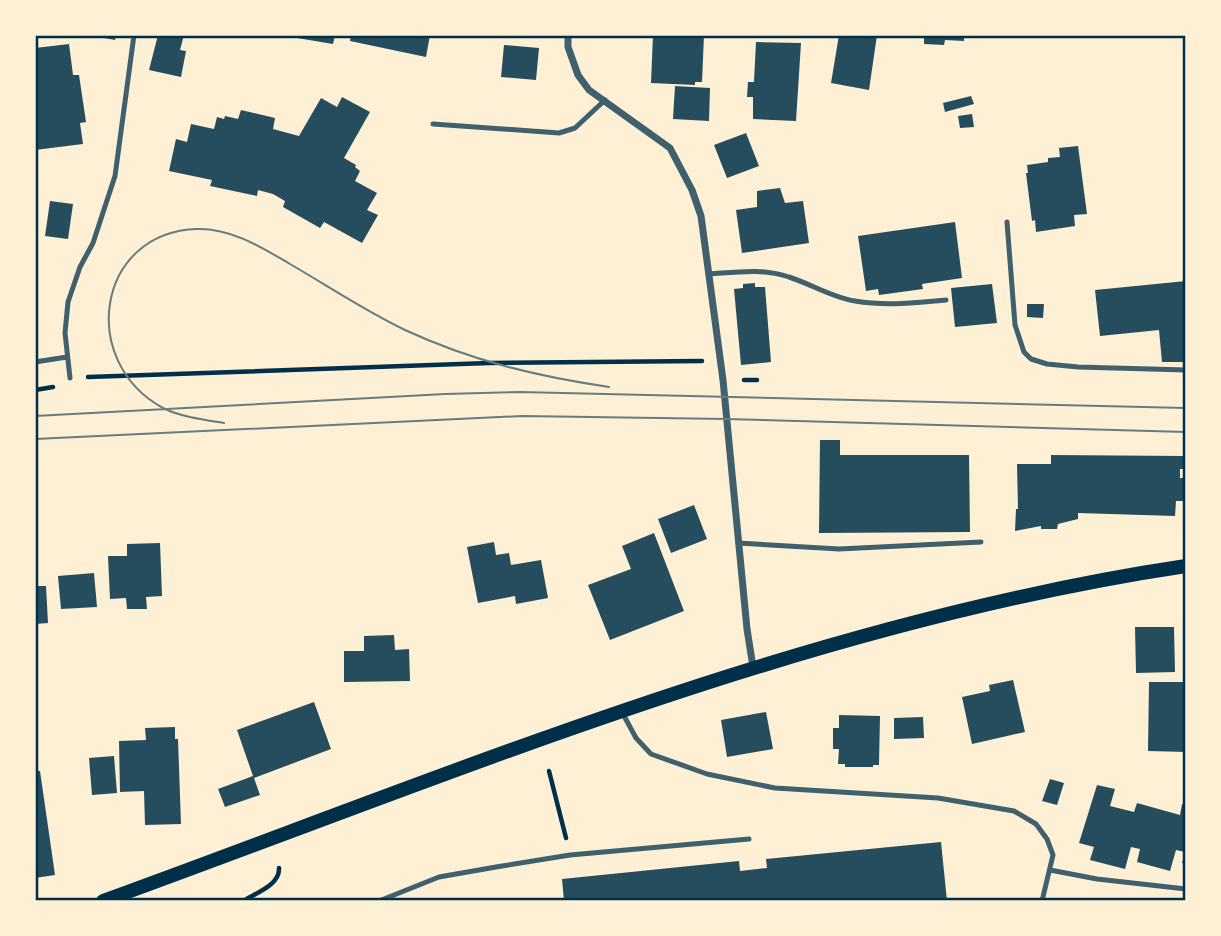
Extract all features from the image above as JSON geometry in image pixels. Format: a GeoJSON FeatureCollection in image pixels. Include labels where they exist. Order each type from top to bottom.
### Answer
{"type":"FeatureCollection","features":[{"type":"Feature","properties":{"kind":"main road"},"geometry":{"type":"LineString","coordinates":[[103,901],[622,711],[753,667],[1006,600],[1186,566]]}},
{"type":"Feature","properties":{"kind":"street"},"geometry":{"type":"LineString","coordinates":[[568,35],[568,47],[578,75],[589,90],[670,148],[692,190],[701,216],[710,274],[753,667]]}},
{"type":"Feature","properties":{"kind":"lane"},"geometry":{"type":"LineString","coordinates":[[69,379],[65,333],[68,302],[80,267],[93,243],[115,176],[134,35]]}},
{"type":"Feature","properties":{"kind":"lane"},"geometry":{"type":"LineString","coordinates":[[433,124],[559,133],[575,128],[604,100]]}},
{"type":"Feature","properties":{"kind":"lane"},"geometry":{"type":"LineString","coordinates":[[1007,222],[1015,325],[1024,352],[1031,359],[1047,364],[1078,367],[1186,370]]}},
{"type":"Feature","properties":{"kind":"lane"},"geometry":{"type":"LineString","coordinates":[[710,274],[768,271],[852,301],[897,303],[946,300]]}},
{"type":"Feature","properties":{"kind":"lane"},"geometry":{"type":"LineString","coordinates":[[35,362],[68,357]]}},
{"type":"Feature","properties":{"kind":"lane"},"geometry":{"type":"LineString","coordinates":[[738,543],[839,549],[981,541]]}},
{"type":"Feature","properties":{"kind":"lane"},"geometry":{"type":"LineString","coordinates":[[622,711],[636,738],[651,754],[707,774],[775,788],[938,797],[1014,811],[1035,824],[1047,839],[1053,855],[1042,901]]}},
{"type":"Feature","properties":{"kind":"lane"},"geometry":{"type":"LineString","coordinates":[[379,901],[439,877],[570,855],[749,839]]}},
{"type":"Feature","properties":{"kind":"lane"},"geometry":{"type":"LineString","coordinates":[[1050,870],[1097,879],[1186,889]]}},
{"type":"Feature","properties":{"kind":"path"},"geometry":{"type":"LineString","coordinates":[[69,379],[475,363],[720,361]]}},
{"type":"Feature","properties":{"kind":"path"},"geometry":{"type":"LineString","coordinates":[[549,771],[570,855]]}},
{"type":"Feature","properties":{"kind":"path"},"geometry":{"type":"LineString","coordinates":[[243,901],[275,881],[279,868]]}},
{"type":"Feature","properties":{"kind":"building"},"geometry":{"type":"Polygon","coordinates":[[[88,35],[116,35],[115,40],[88,35]]]}},
{"type":"Feature","properties":{"kind":"building"},"geometry":{"type":"Polygon","coordinates":[[[158,35],[184,35],[180,50],[186,51],[181,77],[149,70],[158,35]]]}},
{"type":"Feature","properties":{"kind":"building"},"geometry":{"type":"Polygon","coordinates":[[[279,35],[335,35],[333,44],[279,35]]]}},
{"type":"Feature","properties":{"kind":"building"},"geometry":{"type":"Polygon","coordinates":[[[351,35],[430,35],[426,57],[350,41],[351,35]]]}},
{"type":"Feature","properties":{"kind":"building"},"geometry":{"type":"Polygon","coordinates":[[[653,35],[704,35],[702,82],[695,82],[695,85],[651,83],[653,35]]]}},
{"type":"Feature","properties":{"kind":"building"},"geometry":{"type":"Polygon","coordinates":[[[839,35],[877,35],[869,90],[831,83],[839,35]]]}},
{"type":"Feature","properties":{"kind":"building"},"geometry":{"type":"Polygon","coordinates":[[[905,35],[964,35],[964,41],[945,40],[944,45],[924,44],[924,38],[905,35]]]}},
{"type":"Feature","properties":{"kind":"building"},"geometry":{"type":"Polygon","coordinates":[[[756,42],[801,43],[796,121],[753,119],[753,97],[747,97],[748,82],[754,82],[756,42]]]}},
{"type":"Feature","properties":{"kind":"building"},"geometry":{"type":"Polygon","coordinates":[[[69,44],[73,75],[79,75],[86,122],[80,123],[83,144],[35,150],[35,48],[69,44]]]}},
{"type":"Feature","properties":{"kind":"building"},"geometry":{"type":"Polygon","coordinates":[[[504,45],[539,48],[536,80],[501,77],[504,45]]]}},
{"type":"Feature","properties":{"kind":"building"},"geometry":{"type":"Polygon","coordinates":[[[675,86],[710,88],[709,121],[673,119],[675,86]]]}},
{"type":"Feature","properties":{"kind":"building"},"geometry":{"type":"Polygon","coordinates":[[[971,96],[974,104],[945,112],[943,103],[971,96]]]}},
{"type":"Feature","properties":{"kind":"building"},"geometry":{"type":"Polygon","coordinates":[[[342,97],[370,112],[344,158],[356,165],[360,171],[355,181],[377,193],[367,210],[378,215],[362,243],[324,222],[320,228],[283,207],[285,201],[273,194],[258,190],[257,196],[210,186],[212,180],[169,171],[176,139],[187,142],[191,124],[214,129],[217,117],[238,119],[241,110],[275,118],[273,129],[299,136],[321,98],[337,107],[342,97]]]}},
{"type":"Feature","properties":{"kind":"building"},"geometry":{"type":"Polygon","coordinates":[[[972,114],[974,127],[960,128],[958,116],[972,114]]]}},
{"type":"Feature","properties":{"kind":"building"},"geometry":{"type":"Polygon","coordinates":[[[746,133],[759,166],[727,178],[714,145],[746,133]]]}},
{"type":"Feature","properties":{"kind":"building"},"geometry":{"type":"Polygon","coordinates":[[[1078,146],[1087,214],[1074,215],[1075,226],[1036,232],[1035,220],[1032,221],[1027,165],[1060,157],[1059,148],[1078,146]]]}},
{"type":"Feature","properties":{"kind":"building"},"geometry":{"type":"Polygon","coordinates":[[[780,188],[785,203],[803,201],[809,243],[742,253],[736,210],[757,207],[757,191],[780,188]]]}},
{"type":"Feature","properties":{"kind":"building"},"geometry":{"type":"Polygon","coordinates":[[[50,201],[73,204],[68,239],[45,236],[50,201]]]}},
{"type":"Feature","properties":{"kind":"building"},"geometry":{"type":"Polygon","coordinates":[[[955,222],[962,278],[922,284],[923,289],[879,295],[878,289],[866,291],[858,236],[955,222]]]}},
{"type":"Feature","properties":{"kind":"building"},"geometry":{"type":"Polygon","coordinates":[[[1186,281],[1186,362],[1162,362],[1159,330],[1100,336],[1095,290],[1186,281]]]}},
{"type":"Feature","properties":{"kind":"building"},"geometry":{"type":"Polygon","coordinates":[[[755,283],[755,287],[765,287],[771,362],[741,365],[734,289],[743,288],[743,284],[755,283]]]}},
{"type":"Feature","properties":{"kind":"building"},"geometry":{"type":"Polygon","coordinates":[[[992,284],[997,323],[955,327],[951,288],[992,284]]]}},
{"type":"Feature","properties":{"kind":"building"},"geometry":{"type":"Polygon","coordinates":[[[1027,304],[1044,304],[1043,318],[1027,317],[1027,304]]]}},
{"type":"Feature","properties":{"kind":"building"},"geometry":{"type":"Polygon","coordinates":[[[820,440],[840,440],[840,455],[969,455],[970,532],[819,533],[820,440]]]}},
{"type":"Feature","properties":{"kind":"building"},"geometry":{"type":"Polygon","coordinates":[[[1051,455],[1186,456],[1186,469],[1180,469],[1180,478],[1186,478],[1186,501],[1176,501],[1175,516],[1078,513],[1078,519],[1058,524],[1057,529],[1041,529],[1041,526],[1015,531],[1018,509],[1017,464],[1051,464],[1051,455]]]}},
{"type":"Feature","properties":{"kind":"building"},"geometry":{"type":"Polygon","coordinates":[[[694,505],[707,539],[671,553],[658,519],[694,505]]]}},
{"type":"Feature","properties":{"kind":"building"},"geometry":{"type":"Polygon","coordinates":[[[654,533],[684,611],[610,640],[588,585],[631,569],[622,546],[654,533]]]}},
{"type":"Feature","properties":{"kind":"building"},"geometry":{"type":"Polygon","coordinates":[[[494,542],[496,555],[509,553],[511,565],[541,560],[548,598],[516,604],[515,596],[478,603],[467,547],[494,542]]]}},
{"type":"Feature","properties":{"kind":"building"},"geometry":{"type":"Polygon","coordinates":[[[160,543],[162,596],[146,597],[147,609],[127,609],[126,598],[110,599],[108,556],[127,556],[127,544],[160,543]]]}},
{"type":"Feature","properties":{"kind":"building"},"geometry":{"type":"Polygon","coordinates":[[[94,573],[97,607],[61,609],[58,576],[94,573]]]}},
{"type":"Feature","properties":{"kind":"building"},"geometry":{"type":"Polygon","coordinates":[[[35,586],[46,586],[48,623],[35,624],[35,586]]]}},
{"type":"Feature","properties":{"kind":"building"},"geometry":{"type":"Polygon","coordinates":[[[1135,627],[1174,627],[1175,672],[1136,673],[1135,627]]]}},
{"type":"Feature","properties":{"kind":"building"},"geometry":{"type":"Polygon","coordinates":[[[394,635],[395,650],[409,649],[410,681],[344,682],[344,651],[364,651],[364,636],[394,635]]]}},
{"type":"Feature","properties":{"kind":"building"},"geometry":{"type":"Polygon","coordinates":[[[1013,680],[1025,732],[972,744],[962,697],[990,691],[989,685],[1013,680]]]}},
{"type":"Feature","properties":{"kind":"building"},"geometry":{"type":"Polygon","coordinates":[[[1149,682],[1186,682],[1186,752],[1148,751],[1149,682]]]}},
{"type":"Feature","properties":{"kind":"building"},"geometry":{"type":"Polygon","coordinates":[[[314,702],[331,749],[254,778],[260,795],[225,807],[218,789],[253,776],[237,730],[314,702]]]}},
{"type":"Feature","properties":{"kind":"building"},"geometry":{"type":"Polygon","coordinates":[[[766,712],[773,749],[727,757],[721,720],[766,712]]]}},
{"type":"Feature","properties":{"kind":"building"},"geometry":{"type":"Polygon","coordinates":[[[839,715],[880,716],[879,765],[845,767],[845,764],[838,764],[839,749],[833,749],[833,728],[839,728],[839,715]]]}},
{"type":"Feature","properties":{"kind":"building"},"geometry":{"type":"Polygon","coordinates":[[[923,717],[924,738],[894,739],[894,718],[923,717]]]}},
{"type":"Feature","properties":{"kind":"building"},"geometry":{"type":"Polygon","coordinates":[[[175,727],[175,739],[178,739],[181,824],[145,825],[144,791],[120,792],[119,741],[146,740],[145,728],[175,727]]]}},
{"type":"Feature","properties":{"kind":"building"},"geometry":{"type":"Polygon","coordinates":[[[114,756],[117,793],[92,795],[89,758],[114,756]]]}},
{"type":"Feature","properties":{"kind":"building"},"geometry":{"type":"Polygon","coordinates":[[[35,771],[40,771],[55,875],[35,878],[35,771]]]}},
{"type":"Feature","properties":{"kind":"building"},"geometry":{"type":"Polygon","coordinates":[[[1050,779],[1064,783],[1057,805],[1042,801],[1050,779]]]}},
{"type":"Feature","properties":{"kind":"building"},"geometry":{"type":"Polygon","coordinates":[[[1097,785],[1115,789],[1110,806],[1134,812],[1137,803],[1180,815],[1182,804],[1186,805],[1186,864],[1182,863],[1185,852],[1176,850],[1170,871],[1137,862],[1140,849],[1131,847],[1125,869],[1090,860],[1094,847],[1079,843],[1097,785]]]}},
{"type":"Feature","properties":{"kind":"building"},"geometry":{"type":"Polygon","coordinates":[[[941,842],[947,901],[564,901],[562,879],[739,861],[740,871],[767,868],[766,859],[941,842]]]}},
{"type":"Feature","properties":{"kind":"tram line"},"geometry":{"type":"LineString","coordinates":[[224,423],[185,416],[163,408],[136,387],[118,361],[110,332],[110,302],[120,275],[137,252],[163,236],[197,229],[234,235],[268,251],[376,315],[430,341],[505,366],[609,387]]}},
{"type":"Feature","properties":{"kind":"tram line"},"geometry":{"type":"LineString","coordinates":[[35,416],[520,392],[1186,408]]}},
{"type":"Feature","properties":{"kind":"tram line"},"geometry":{"type":"LineString","coordinates":[[35,439],[522,416],[1186,432]]}}]}
